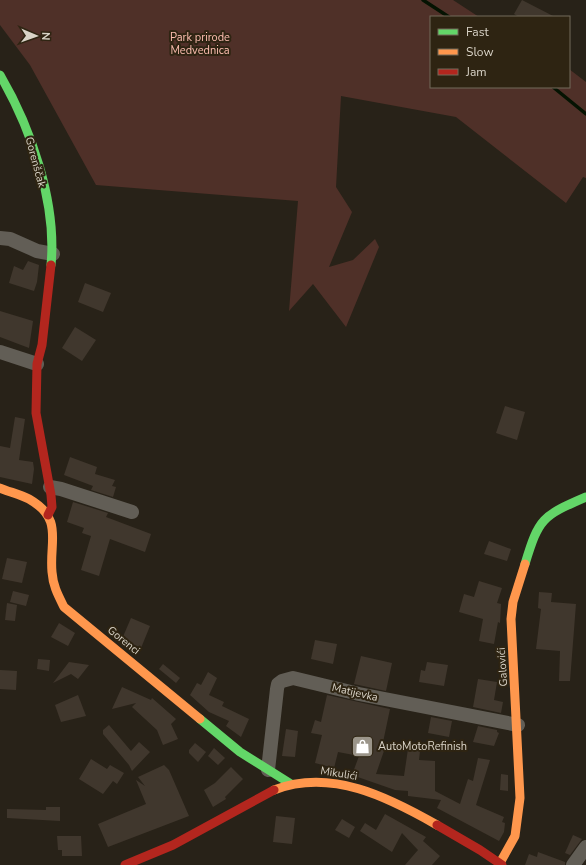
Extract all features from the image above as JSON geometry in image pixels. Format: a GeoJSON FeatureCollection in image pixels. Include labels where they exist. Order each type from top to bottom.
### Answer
{"type":"FeatureCollection","features":[{"type":"Feature","properties":{"kind":"street","name":"Gorenščak"},"geometry":{"type":"LineString","coordinates":[[0,76],[15,101],[32,141],[49,210],[53,254],[42,345],[38,364],[37,422],[50,487],[52,507],[48,515]]}},
{"type":"Feature","properties":{"kind":"street"},"geometry":{"type":"LineString","coordinates":[[0,238],[10,239],[37,251],[53,254]]}},
{"type":"Feature","properties":{"kind":"street"},"geometry":{"type":"LineString","coordinates":[[0,352],[38,364]]}},
{"type":"Feature","properties":{"kind":"street"},"geometry":{"type":"LineString","coordinates":[[50,487],[61,489],[132,512]]}},
{"type":"Feature","properties":{"kind":"street"},"geometry":{"type":"LineString","coordinates":[[0,488],[28,499],[42,507],[48,515]]}},
{"type":"Feature","properties":{"kind":"street","name":"Galovići"},"geometry":{"type":"LineString","coordinates":[[501,864],[515,836],[518,817],[520,772],[511,619],[513,602],[534,533],[542,521],[553,511],[586,497]]}},
{"type":"Feature","properties":{"kind":"street","name":"Gorenci"},"geometry":{"type":"LineString","coordinates":[[48,515],[53,523],[54,534],[52,581],[56,595],[64,607],[144,671],[203,723],[268,770],[292,784]]}},
{"type":"Feature","properties":{"kind":"street","name":"Matijevka"},"geometry":{"type":"LineString","coordinates":[[268,770],[278,684],[287,678],[299,679],[359,694],[518,725]]}},
{"type":"Feature","properties":{"kind":"street","name":"Mikulići"},"geometry":{"type":"LineString","coordinates":[[125,865],[167,847],[275,790],[306,781],[322,782],[372,792],[428,819],[470,843],[501,864]]}},
{"type":"Feature","properties":{"kind":"street"},"geometry":{"type":"LineString","coordinates":[[573,865],[586,847]]}},
{"type":"Feature","properties":{"kind":"green space","name":"Park prirode Medvednica"},"geometry":{"type":"Polygon","coordinates":[[[0,0],[453,0],[477,16],[430,16],[430,88],[570,88],[570,70],[586,82],[586,178],[583,177],[566,203],[456,117],[341,96],[336,187],[352,212],[329,267],[353,260],[375,239],[379,247],[346,327],[313,284],[289,311],[298,201],[96,185],[30,65],[0,25],[0,0]]]}},
{"type":"Feature","properties":{"kind":"building"},"geometry":{"type":"Polygon","coordinates":[[[522,0],[553,16],[517,16],[514,14],[522,0]]]}},
{"type":"Feature","properties":{"kind":"building"},"geometry":{"type":"Polygon","coordinates":[[[28,261],[39,265],[37,282],[34,291],[9,283],[14,266],[23,270],[28,261]]]}},
{"type":"Feature","properties":{"kind":"building"},"geometry":{"type":"Polygon","coordinates":[[[85,283],[111,293],[103,312],[78,302],[85,283]]]}},
{"type":"Feature","properties":{"kind":"building"},"geometry":{"type":"Polygon","coordinates":[[[0,311],[33,321],[29,348],[0,337],[0,311]]]}},
{"type":"Feature","properties":{"kind":"building"},"geometry":{"type":"Polygon","coordinates":[[[75,327],[96,340],[82,361],[62,348],[75,327]]]}},
{"type":"Feature","properties":{"kind":"building"},"geometry":{"type":"Polygon","coordinates":[[[505,406],[525,412],[517,440],[496,433],[505,406]]]}},
{"type":"Feature","properties":{"kind":"building"},"geometry":{"type":"Polygon","coordinates":[[[15,417],[25,419],[19,460],[33,462],[34,469],[32,484],[0,477],[0,446],[10,448],[15,417]]]}},
{"type":"Feature","properties":{"kind":"building"},"geometry":{"type":"Polygon","coordinates":[[[70,457],[97,467],[95,474],[115,480],[112,486],[116,487],[113,497],[91,490],[93,486],[64,475],[70,457]]]}},
{"type":"Feature","properties":{"kind":"building"},"geometry":{"type":"Polygon","coordinates":[[[73,502],[108,513],[106,517],[151,534],[145,552],[110,539],[99,576],[81,570],[91,536],[82,533],[84,528],[67,522],[73,502]]]}},
{"type":"Feature","properties":{"kind":"building"},"geometry":{"type":"Polygon","coordinates":[[[489,541],[511,549],[507,561],[484,554],[489,541]]]}},
{"type":"Feature","properties":{"kind":"building"},"geometry":{"type":"Polygon","coordinates":[[[7,558],[27,562],[22,583],[2,579],[7,558]]]}},
{"type":"Feature","properties":{"kind":"building"},"geometry":{"type":"Polygon","coordinates":[[[479,581],[502,588],[497,603],[501,604],[500,623],[498,622],[494,644],[479,641],[483,619],[459,612],[464,594],[474,597],[479,581]]]}},
{"type":"Feature","properties":{"kind":"building"},"geometry":{"type":"Polygon","coordinates":[[[13,591],[29,595],[26,606],[10,602],[13,591]]]}},
{"type":"Feature","properties":{"kind":"building"},"geometry":{"type":"Polygon","coordinates":[[[539,592],[552,593],[551,602],[576,604],[570,681],[559,681],[560,651],[536,649],[541,609],[538,608],[539,592]]]}},
{"type":"Feature","properties":{"kind":"building"},"geometry":{"type":"Polygon","coordinates":[[[7,603],[17,605],[15,621],[5,620],[7,603]]]}},
{"type":"Feature","properties":{"kind":"building"},"geometry":{"type":"Polygon","coordinates":[[[131,618],[150,626],[141,648],[122,639],[131,618]]]}},
{"type":"Feature","properties":{"kind":"building"},"geometry":{"type":"Polygon","coordinates":[[[59,623],[75,633],[68,646],[51,637],[59,623]]]}},
{"type":"Feature","properties":{"kind":"building"},"geometry":{"type":"Polygon","coordinates":[[[315,640],[337,644],[333,664],[311,659],[315,640]]]}},
{"type":"Feature","properties":{"kind":"building"},"geometry":{"type":"Polygon","coordinates":[[[361,656],[392,663],[386,691],[354,684],[361,656]]]}},
{"type":"Feature","properties":{"kind":"building"},"geometry":{"type":"Polygon","coordinates":[[[38,659],[50,660],[49,671],[37,669],[38,659]]]}},
{"type":"Feature","properties":{"kind":"building"},"geometry":{"type":"Polygon","coordinates":[[[69,662],[89,665],[78,679],[71,674],[53,683],[69,662]]]}},
{"type":"Feature","properties":{"kind":"building"},"geometry":{"type":"Polygon","coordinates":[[[427,662],[448,665],[444,686],[419,682],[421,670],[425,671],[427,662]]]}},
{"type":"Feature","properties":{"kind":"building"},"geometry":{"type":"Polygon","coordinates":[[[163,664],[180,678],[176,683],[159,669],[163,664]]]}},
{"type":"Feature","properties":{"kind":"building"},"geometry":{"type":"Polygon","coordinates":[[[0,670],[17,671],[16,690],[0,689],[0,670]]]}},
{"type":"Feature","properties":{"kind":"building"},"geometry":{"type":"Polygon","coordinates":[[[208,672],[217,678],[209,695],[224,702],[222,706],[249,719],[241,737],[226,726],[229,721],[209,712],[190,695],[197,683],[201,685],[208,672]]]}},
{"type":"Feature","properties":{"kind":"building"},"geometry":{"type":"Polygon","coordinates":[[[478,679],[497,682],[494,700],[503,702],[501,713],[473,707],[478,679]]]}},
{"type":"Feature","properties":{"kind":"building"},"geometry":{"type":"Polygon","coordinates":[[[122,687],[151,700],[152,698],[176,719],[171,724],[178,739],[163,745],[157,730],[132,707],[136,703],[112,709],[122,687]]]}},
{"type":"Feature","properties":{"kind":"building"},"geometry":{"type":"Polygon","coordinates":[[[78,695],[86,716],[61,722],[55,705],[78,695]]]}},
{"type":"Feature","properties":{"kind":"building"},"geometry":{"type":"Polygon","coordinates":[[[327,695],[390,709],[382,747],[385,748],[376,774],[404,776],[408,749],[420,751],[419,760],[435,761],[435,791],[460,804],[468,779],[473,781],[478,758],[490,760],[476,805],[504,817],[502,822],[505,823],[504,832],[499,841],[437,808],[441,800],[408,796],[408,791],[395,790],[352,775],[359,756],[338,752],[334,768],[315,763],[322,735],[311,733],[315,720],[321,722],[327,695]]]}},
{"type":"Feature","properties":{"kind":"building"},"geometry":{"type":"Polygon","coordinates":[[[431,717],[452,721],[449,737],[428,733],[431,717]]]}},
{"type":"Feature","properties":{"kind":"building"},"geometry":{"type":"Polygon","coordinates":[[[109,725],[131,751],[139,742],[150,752],[132,771],[129,765],[103,734],[103,730],[109,725]]]}},
{"type":"Feature","properties":{"kind":"building"},"geometry":{"type":"Polygon","coordinates":[[[478,726],[497,730],[499,733],[494,746],[473,742],[478,726]]]}},
{"type":"Feature","properties":{"kind":"building"},"geometry":{"type":"Polygon","coordinates":[[[286,729],[298,731],[295,757],[282,756],[286,729]]]}},
{"type":"Feature","properties":{"kind":"building"},"geometry":{"type":"Polygon","coordinates":[[[195,743],[206,752],[198,762],[189,753],[189,750],[195,743]]]}},
{"type":"Feature","properties":{"kind":"building"},"geometry":{"type":"Polygon","coordinates":[[[214,748],[225,758],[218,765],[208,756],[214,748]]]}},
{"type":"Feature","properties":{"kind":"building"},"geometry":{"type":"Polygon","coordinates":[[[91,759],[107,769],[110,765],[124,773],[117,784],[113,781],[103,794],[79,779],[91,759]]]}},
{"type":"Feature","properties":{"kind":"building"},"geometry":{"type":"Polygon","coordinates":[[[164,765],[169,770],[189,816],[108,847],[98,824],[146,804],[136,780],[145,786],[138,777],[164,765]]]}},
{"type":"Feature","properties":{"kind":"building"},"geometry":{"type":"Polygon","coordinates":[[[231,767],[243,779],[225,797],[226,799],[213,807],[204,790],[215,783],[231,767]]]}},
{"type":"Feature","properties":{"kind":"building"},"geometry":{"type":"Polygon","coordinates":[[[501,774],[508,775],[508,791],[500,790],[501,774]]]}},
{"type":"Feature","properties":{"kind":"building"},"geometry":{"type":"Polygon","coordinates":[[[46,807],[60,807],[60,821],[7,818],[7,809],[46,810],[46,807]]]}},
{"type":"Feature","properties":{"kind":"building"},"geometry":{"type":"Polygon","coordinates":[[[385,814],[426,837],[423,841],[440,856],[432,865],[405,865],[418,850],[402,833],[392,852],[360,831],[365,823],[376,830],[385,814]]]}},
{"type":"Feature","properties":{"kind":"building"},"geometry":{"type":"Polygon","coordinates":[[[276,816],[295,818],[292,844],[273,842],[276,816]]]}},
{"type":"Feature","properties":{"kind":"building"},"geometry":{"type":"Polygon","coordinates":[[[342,819],[355,827],[349,838],[335,830],[342,819]]]}},
{"type":"Feature","properties":{"kind":"building"},"geometry":{"type":"Polygon","coordinates":[[[573,835],[582,839],[570,855],[565,853],[573,835]]]}},
{"type":"Feature","properties":{"kind":"building"},"geometry":{"type":"Polygon","coordinates":[[[57,836],[81,836],[82,856],[62,856],[62,850],[58,850],[57,836]]]}},
{"type":"Feature","properties":{"kind":"building"},"geometry":{"type":"Polygon","coordinates":[[[538,852],[565,862],[565,865],[525,865],[529,854],[537,857],[538,852]]]}},
{"type":"Feature","properties":{"kind":"waterway"},"geometry":{"type":"LineString","coordinates":[[423,0],[447,16]]}},
{"type":"Feature","properties":{"kind":"waterway"},"geometry":{"type":"LineString","coordinates":[[554,88],[586,114]]}},
{"type":"Feature","properties":{"kind":"traffic: fast"},"geometry":{"type":"LineString","coordinates":[[0,75],[22,118],[46,192],[52,241],[51,265]]}},
{"type":"Feature","properties":{"kind":"traffic: fast"},"geometry":{"type":"LineString","coordinates":[[525,564],[534,537],[544,520],[560,509],[586,497]]}},
{"type":"Feature","properties":{"kind":"traffic: fast"},"geometry":{"type":"LineString","coordinates":[[200,719],[240,752],[291,784]]}},
{"type":"Feature","properties":{"kind":"traffic: slow"},"geometry":{"type":"LineString","coordinates":[[0,488],[29,499],[47,514],[51,523],[53,541],[53,582],[64,607],[200,719]]}},
{"type":"Feature","properties":{"kind":"traffic: slow"},"geometry":{"type":"LineString","coordinates":[[500,863],[515,836],[520,798],[511,619],[513,602],[525,564]]}},
{"type":"Feature","properties":{"kind":"traffic: slow"},"geometry":{"type":"LineString","coordinates":[[274,790],[295,784],[317,782],[338,784],[379,796],[437,825]]}},
{"type":"Feature","properties":{"kind":"traffic: jam"},"geometry":{"type":"LineString","coordinates":[[48,515],[52,507],[51,495],[36,413],[37,364],[42,345],[51,265]]}},
{"type":"Feature","properties":{"kind":"traffic: jam"},"geometry":{"type":"LineString","coordinates":[[125,865],[173,845],[274,790]]}},
{"type":"Feature","properties":{"kind":"traffic: jam"},"geometry":{"type":"LineString","coordinates":[[437,825],[480,850],[502,865]]}},
{"type":"Feature","properties":{"kind":"place","name":"AutoMotoRefinish"},"geometry":{"type":"Point","coordinates":[363,746]}}]}
